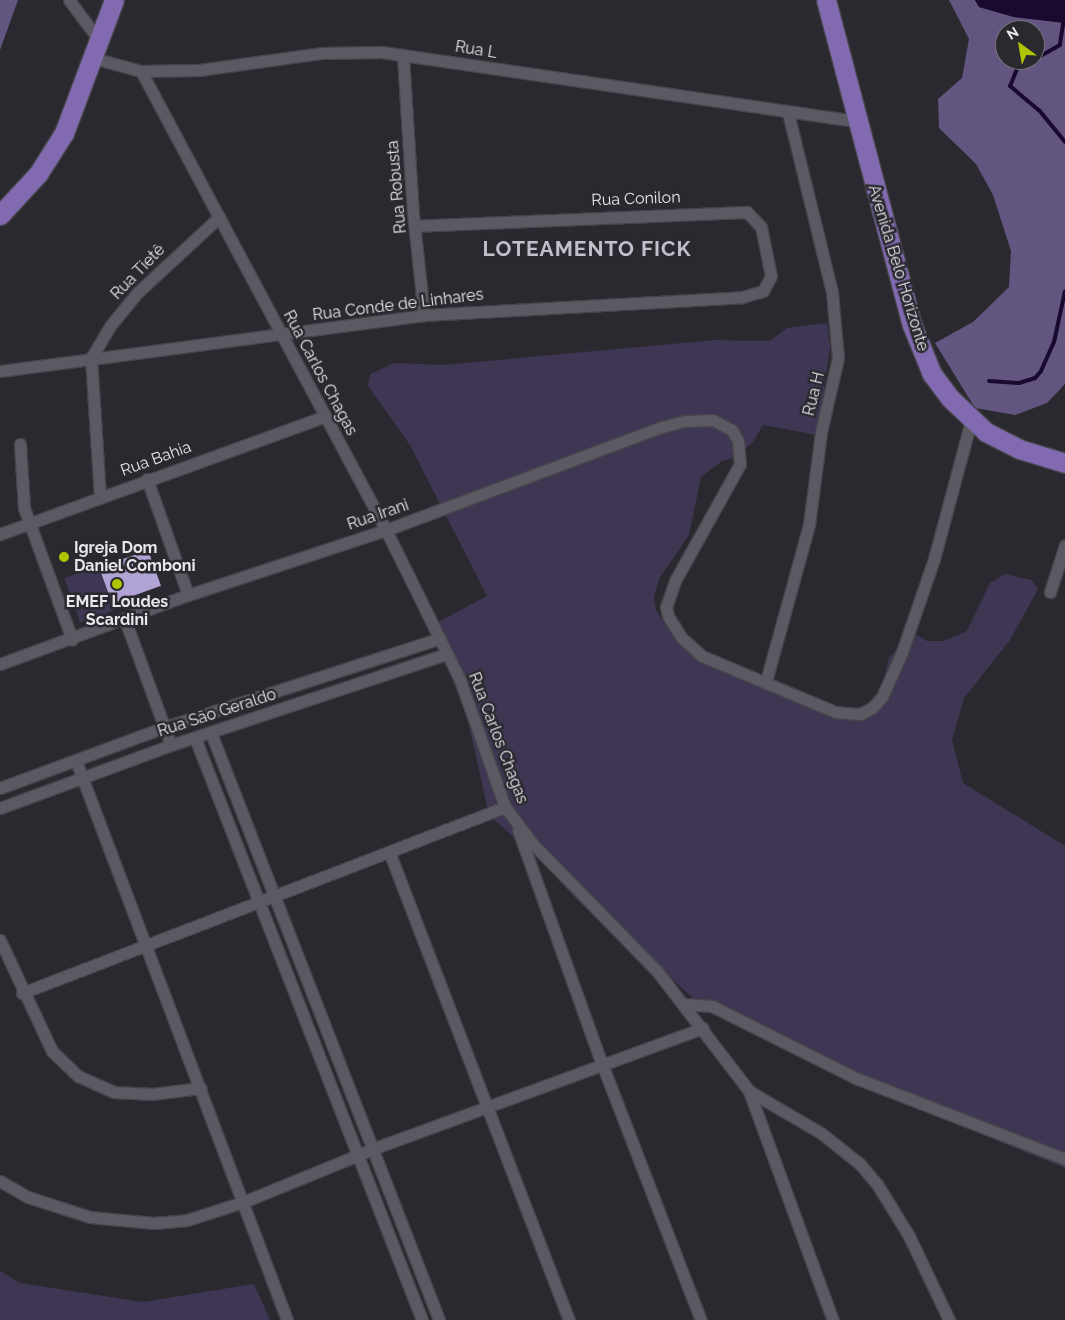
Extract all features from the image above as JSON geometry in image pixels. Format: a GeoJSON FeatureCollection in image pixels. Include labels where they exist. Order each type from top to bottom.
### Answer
{"type":"FeatureCollection","features":[{"type":"Feature","properties":{"kind":"main road"},"geometry":{"type":"LineString","coordinates":[[0,215],[38,174],[59,141],[93,58],[114,0]]}},
{"type":"Feature","properties":{"kind":"main road","name":"Avenida Belo Horizonte"},"geometry":{"type":"LineString","coordinates":[[826,0],[838,33],[855,121],[924,356],[932,374],[971,421],[1019,449],[1065,464]]}},
{"type":"Feature","properties":{"kind":"street"},"geometry":{"type":"LineString","coordinates":[[69,0],[99,40]]}},
{"type":"Feature","properties":{"kind":"street","name":"Rua L"},"geometry":{"type":"LineString","coordinates":[[93,58],[141,71],[199,70],[321,53],[404,56],[788,113],[855,121]]}},
{"type":"Feature","properties":{"kind":"street","name":"Rua Robusta"},"geometry":{"type":"LineString","coordinates":[[404,56],[424,315]]}},
{"type":"Feature","properties":{"kind":"street","name":"Rua Carlos Chagas"},"geometry":{"type":"LineString","coordinates":[[141,71],[386,530],[440,638],[473,715],[505,807],[515,821],[684,1004],[749,1091],[821,1133],[865,1171],[909,1236],[949,1320]]}},
{"type":"Feature","properties":{"kind":"street","name":"Rua H"},"geometry":{"type":"LineString","coordinates":[[766,681],[811,517],[821,432],[838,358],[832,292],[788,113]]}},
{"type":"Feature","properties":{"kind":"street","name":"Rua Conilon"},"geometry":{"type":"LineString","coordinates":[[416,226],[747,212],[761,227],[771,276],[763,291],[742,297]]}},
{"type":"Feature","properties":{"kind":"street","name":"Rua Tietê"},"geometry":{"type":"LineString","coordinates":[[91,358],[110,326],[137,293],[219,217]]}},
{"type":"Feature","properties":{"kind":"street","name":"Rua Conde de Linhares"},"geometry":{"type":"LineString","coordinates":[[0,371],[91,358],[281,336],[424,315],[742,297]]}},
{"type":"Feature","properties":{"kind":"street"},"geometry":{"type":"LineString","coordinates":[[91,358],[100,497]]}},
{"type":"Feature","properties":{"kind":"street","name":"Rua Bahia"},"geometry":{"type":"LineString","coordinates":[[0,534],[324,417]]}},
{"type":"Feature","properties":{"kind":"street","name":"Rua Irani"},"geometry":{"type":"LineString","coordinates":[[0,664],[125,620],[188,595],[386,530],[685,421],[713,420],[728,426],[738,441],[740,464],[675,581],[666,607],[675,630],[698,653],[766,681]]}},
{"type":"Feature","properties":{"kind":"street"},"geometry":{"type":"LineString","coordinates":[[766,681],[848,715],[867,712],[882,696],[934,559],[971,421]]}},
{"type":"Feature","properties":{"kind":"street"},"geometry":{"type":"LineString","coordinates":[[20,444],[24,508],[72,638]]}},
{"type":"Feature","properties":{"kind":"street"},"geometry":{"type":"LineString","coordinates":[[148,479],[188,595]]}},
{"type":"Feature","properties":{"kind":"street"},"geometry":{"type":"LineString","coordinates":[[1050,592],[1065,546]]}},
{"type":"Feature","properties":{"kind":"street"},"geometry":{"type":"LineString","coordinates":[[125,620],[171,745]]}},
{"type":"Feature","properties":{"kind":"street","name":"Rua São Geraldo"},"geometry":{"type":"LineString","coordinates":[[0,788],[165,727],[440,638]]}},
{"type":"Feature","properties":{"kind":"street","name":"Rua São Geraldo"},"geometry":{"type":"LineString","coordinates":[[0,808],[171,745],[446,654]]}},
{"type":"Feature","properties":{"kind":"street"},"geometry":{"type":"LineString","coordinates":[[211,733],[375,1148],[439,1320]]}},
{"type":"Feature","properties":{"kind":"street"},"geometry":{"type":"LineString","coordinates":[[195,738],[422,1320]]}},
{"type":"Feature","properties":{"kind":"street"},"geometry":{"type":"LineString","coordinates":[[76,761],[143,945],[201,1088],[287,1320]]}},
{"type":"Feature","properties":{"kind":"street"},"geometry":{"type":"LineString","coordinates":[[22,993],[143,945],[390,854],[505,807]]}},
{"type":"Feature","properties":{"kind":"street"},"geometry":{"type":"LineString","coordinates":[[515,821],[602,1064],[701,1320]]}},
{"type":"Feature","properties":{"kind":"street"},"geometry":{"type":"LineString","coordinates":[[390,854],[569,1320]]}},
{"type":"Feature","properties":{"kind":"street"},"geometry":{"type":"LineString","coordinates":[[0,940],[22,993],[52,1051],[78,1076],[114,1092],[152,1094],[201,1088]]}},
{"type":"Feature","properties":{"kind":"street"},"geometry":{"type":"LineString","coordinates":[[684,1004],[712,1006],[856,1078],[1065,1159]]}},
{"type":"Feature","properties":{"kind":"street"},"geometry":{"type":"LineString","coordinates":[[0,1181],[50,1206],[122,1221],[187,1220],[243,1202],[375,1148],[703,1028]]}},
{"type":"Feature","properties":{"kind":"street"},"geometry":{"type":"LineString","coordinates":[[749,1091],[833,1320]]}},
{"type":"Feature","properties":{"kind":"shaded area"},"geometry":{"type":"Polygon","coordinates":[[[0,0],[18,0],[0,50],[0,0]]]}},
{"type":"Feature","properties":{"kind":"shaded area"},"geometry":{"type":"Polygon","coordinates":[[[949,0],[975,0],[979,7],[1014,17],[1040,20],[995,20],[995,70],[1045,70],[1045,21],[1065,23],[1065,384],[1047,403],[1015,415],[975,408],[935,343],[973,322],[1009,287],[1011,251],[993,195],[976,164],[939,128],[938,99],[962,78],[969,39],[949,0]]]}},
{"type":"Feature","properties":{"kind":"shaded area"},"geometry":{"type":"Polygon","coordinates":[[[975,0],[1065,0],[1065,23],[1014,17],[979,7],[975,0]]]}},
{"type":"Feature","properties":{"kind":"shaded area"},"geometry":{"type":"Polygon","coordinates":[[[827,323],[830,348],[817,435],[763,425],[753,442],[736,457],[722,461],[701,477],[689,535],[659,579],[654,597],[656,610],[668,629],[705,657],[848,717],[868,710],[881,691],[889,658],[911,632],[927,641],[944,641],[967,631],[990,583],[1005,574],[1032,580],[1038,589],[1010,640],[964,698],[952,740],[963,783],[1065,846],[1065,1168],[848,1080],[735,1022],[711,1014],[489,815],[463,698],[461,667],[438,622],[487,596],[410,445],[368,386],[370,374],[395,363],[444,365],[716,340],[770,341],[787,328],[827,323]]]}},
{"type":"Feature","properties":{"kind":"shaded area"},"geometry":{"type":"Polygon","coordinates":[[[98,566],[114,610],[80,622],[64,578],[98,566]]]}},
{"type":"Feature","properties":{"kind":"shaded area"},"geometry":{"type":"Polygon","coordinates":[[[0,1271],[20,1283],[143,1302],[254,1284],[270,1320],[0,1320],[0,1271]]]}},
{"type":"Feature","properties":{"kind":"building"},"geometry":{"type":"Polygon","coordinates":[[[148,550],[161,586],[112,603],[99,568],[148,550]]]}},
{"type":"Feature","properties":{"kind":"waterway"},"geometry":{"type":"LineString","coordinates":[[1065,12],[1060,45],[1017,69],[1010,86],[1039,110],[1065,142]]}},
{"type":"Feature","properties":{"kind":"waterway"},"geometry":{"type":"LineString","coordinates":[[989,381],[1019,383],[1035,378],[1041,371],[1054,342],[1065,291]]}},
{"type":"Feature","properties":{"kind":"place","name":"Igreja Dom Daniel Comboni"},"geometry":{"type":"Point","coordinates":[64,557]}},
{"type":"Feature","properties":{"kind":"place","name":"EMEF Loudes Scardini"},"geometry":{"type":"Point","coordinates":[117,584]}},
{"type":"Feature","properties":{"kind":"district","name":"LOTEAMENTO FICK"},"geometry":{"type":"Point","coordinates":[587,249]}}]}
